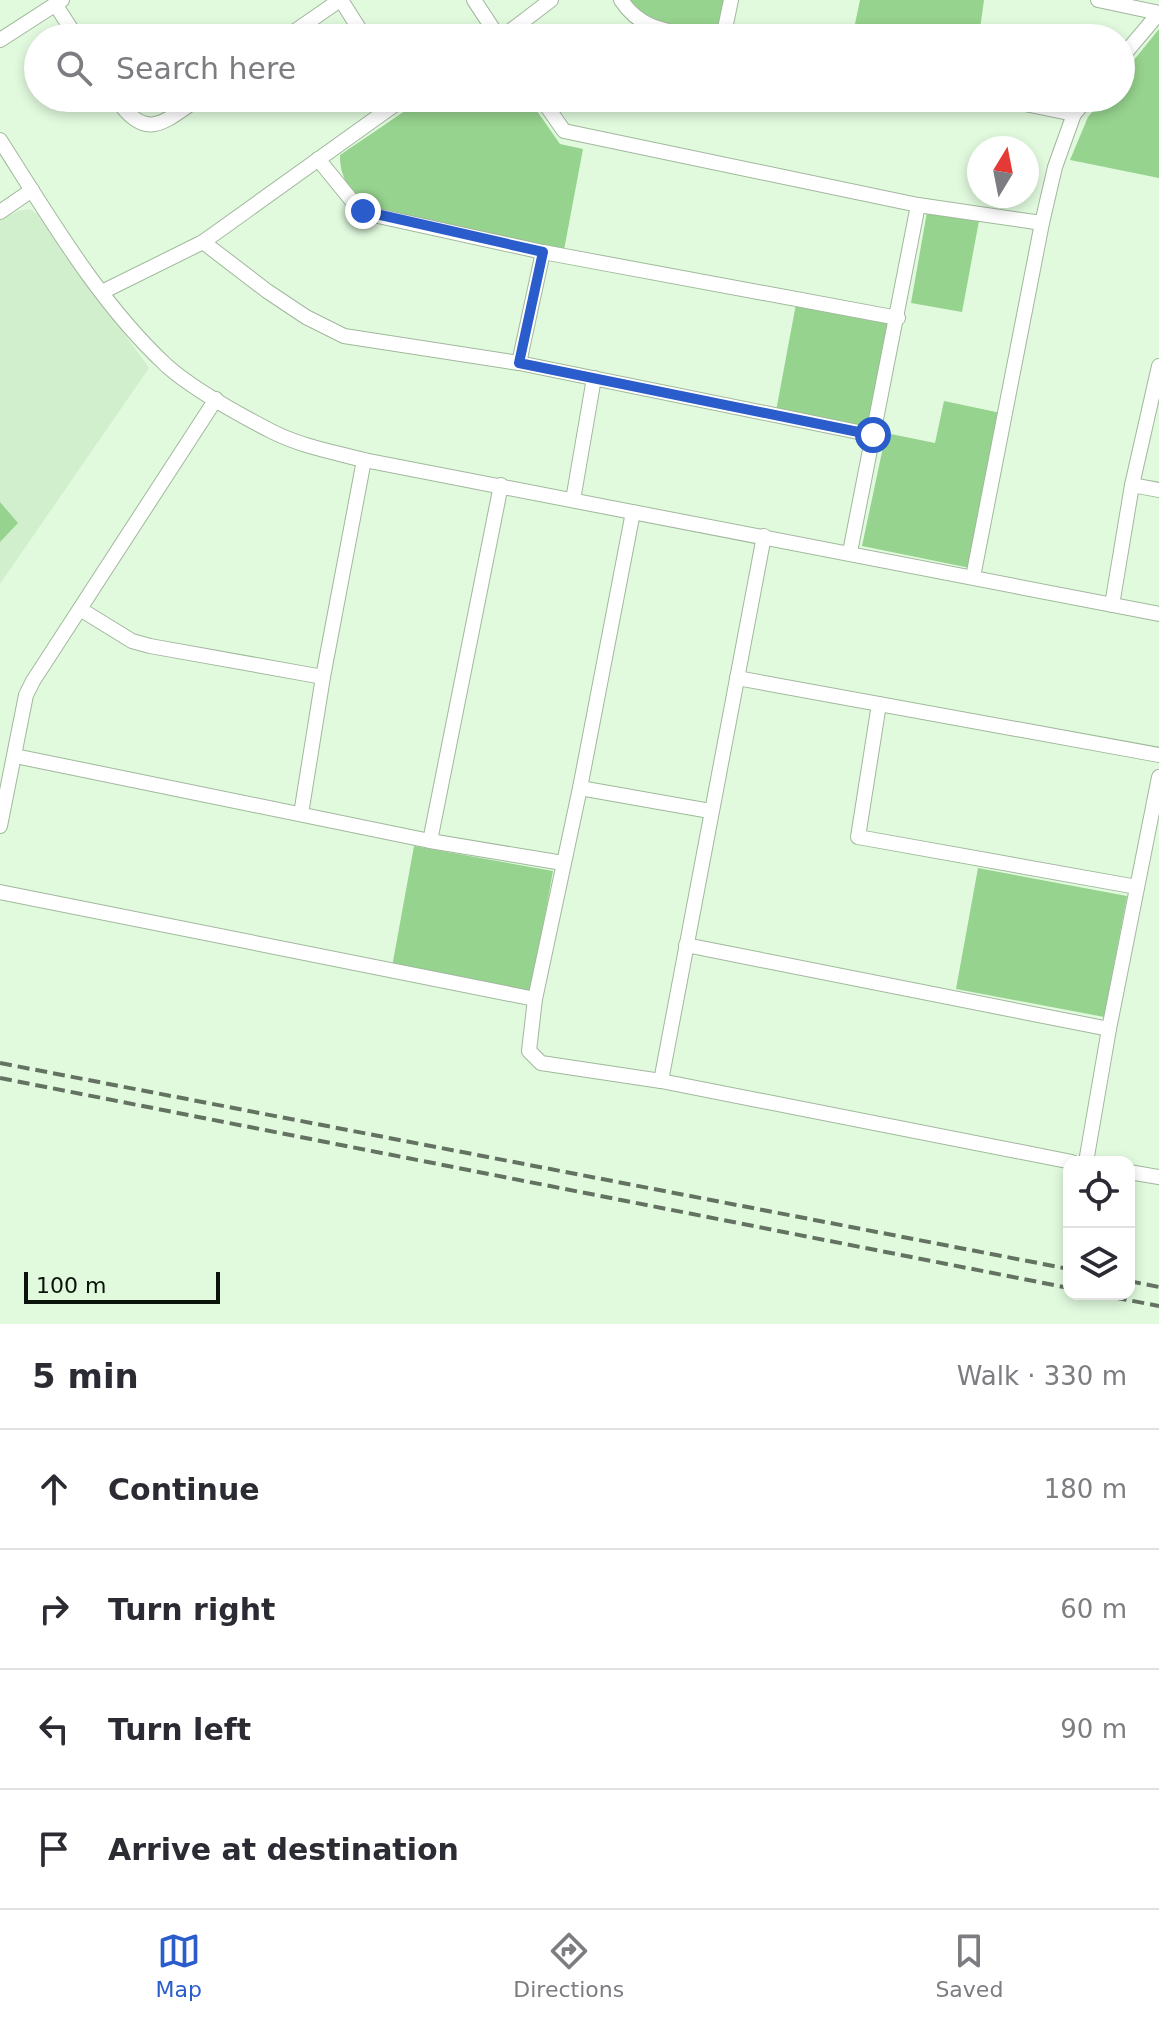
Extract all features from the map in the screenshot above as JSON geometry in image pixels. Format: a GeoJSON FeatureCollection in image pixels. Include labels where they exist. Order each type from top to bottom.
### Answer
{"type":"FeatureCollection","features":[{"type":"Feature","properties":{"kind":"street"},"geometry":{"type":"LineString","coordinates":[[305,24],[340,0],[356,24]]}},
{"type":"Feature","properties":{"kind":"street"},"geometry":{"type":"LineString","coordinates":[[474,0],[490,24]]}},
{"type":"Feature","properties":{"kind":"street"},"geometry":{"type":"LineString","coordinates":[[519,24],[551,0]]}},
{"type":"Feature","properties":{"kind":"street"},"geometry":{"type":"LineString","coordinates":[[621,0],[631,14],[646,24]]}},
{"type":"Feature","properties":{"kind":"street"},"geometry":{"type":"LineString","coordinates":[[726,24],[731,0]]}},
{"type":"Feature","properties":{"kind":"street"},"geometry":{"type":"LineString","coordinates":[[1098,0],[1159,13],[1135,41]]}},
{"type":"Feature","properties":{"kind":"street"},"geometry":{"type":"LineString","coordinates":[[24,24],[58,2],[70,24]]}},
{"type":"Feature","properties":{"kind":"street"},"geometry":{"type":"LineString","coordinates":[[0,40],[24,24]]}},
{"type":"Feature","properties":{"kind":"street"},"geometry":{"type":"LineString","coordinates":[[126,112],[148,126],[160,125],[179,112]]}},
{"type":"Feature","properties":{"kind":"street"},"geometry":{"type":"LineString","coordinates":[[102,292],[203,242],[384,112]]}},
{"type":"Feature","properties":{"kind":"street"},"geometry":{"type":"LineString","coordinates":[[551,112],[564,131],[918,205],[1042,223]]}},
{"type":"Feature","properties":{"kind":"street"},"geometry":{"type":"LineString","coordinates":[[973,577],[1042,223],[1055,167],[1074,114],[1064,112]]}},
{"type":"Feature","properties":{"kind":"street"},"geometry":{"type":"LineString","coordinates":[[0,140],[102,292],[169,368],[273,432],[302,444],[364,460],[1159,614]]}},
{"type":"Feature","properties":{"kind":"street"},"geometry":{"type":"LineString","coordinates":[[318,159],[363,211],[543,252],[898,318]]}},
{"type":"Feature","properties":{"kind":"street"},"geometry":{"type":"LineString","coordinates":[[0,212],[32,190]]}},
{"type":"Feature","properties":{"kind":"street"},"geometry":{"type":"LineString","coordinates":[[850,552],[918,205]]}},
{"type":"Feature","properties":{"kind":"street"},"geometry":{"type":"LineString","coordinates":[[203,242],[267,291],[306,317],[344,336],[519,363],[873,435]]}},
{"type":"Feature","properties":{"kind":"street"},"geometry":{"type":"LineString","coordinates":[[519,363],[543,252]]}},
{"type":"Feature","properties":{"kind":"street"},"geometry":{"type":"LineString","coordinates":[[1112,605],[1132,485],[1159,366]]}},
{"type":"Feature","properties":{"kind":"street"},"geometry":{"type":"LineString","coordinates":[[573,500],[594,378]]}},
{"type":"Feature","properties":{"kind":"street"},"geometry":{"type":"LineString","coordinates":[[0,826],[26,695],[33,681],[216,399]]}},
{"type":"Feature","properties":{"kind":"street"},"geometry":{"type":"LineString","coordinates":[[301,814],[364,460]]}},
{"type":"Feature","properties":{"kind":"street"},"geometry":{"type":"LineString","coordinates":[[430,841],[501,485]]}},
{"type":"Feature","properties":{"kind":"street"},"geometry":{"type":"LineString","coordinates":[[1132,485],[1159,490]]}},
{"type":"Feature","properties":{"kind":"street"},"geometry":{"type":"LineString","coordinates":[[633,512],[580,788],[535,999],[529,1051],[541,1063],[661,1081],[1063,1160]]}},
{"type":"Feature","properties":{"kind":"street"},"geometry":{"type":"LineString","coordinates":[[661,1081],[764,536]]}},
{"type":"Feature","properties":{"kind":"street"},"geometry":{"type":"LineString","coordinates":[[80,609],[132,641],[323,677]]}},
{"type":"Feature","properties":{"kind":"street"},"geometry":{"type":"LineString","coordinates":[[737,678],[1159,755]]}},
{"type":"Feature","properties":{"kind":"street"},"geometry":{"type":"LineString","coordinates":[[879,704],[858,837],[1137,887]]}},
{"type":"Feature","properties":{"kind":"street"},"geometry":{"type":"LineString","coordinates":[[15,756],[430,841],[563,863]]}},
{"type":"Feature","properties":{"kind":"street"},"geometry":{"type":"LineString","coordinates":[[1087,1156],[1159,777]]}},
{"type":"Feature","properties":{"kind":"street"},"geometry":{"type":"LineString","coordinates":[[580,788],[710,811]]}},
{"type":"Feature","properties":{"kind":"street"},"geometry":{"type":"LineString","coordinates":[[0,892],[535,999]]}},
{"type":"Feature","properties":{"kind":"street"},"geometry":{"type":"LineString","coordinates":[[686,945],[1109,1029]]}},
{"type":"Feature","properties":{"kind":"street"},"geometry":{"type":"LineString","coordinates":[[1135,1173],[1159,1177]]}},
{"type":"Feature","properties":{"kind":"shaded area"},"geometry":{"type":"Polygon","coordinates":[[[30,209],[37,214],[149,368],[0,584],[0,220],[30,209]]]}},
{"type":"Feature","properties":{"kind":"green space"},"geometry":{"type":"Polygon","coordinates":[[[624,0],[729,0],[722,24],[651,24],[624,0]]]}},
{"type":"Feature","properties":{"kind":"green space"},"geometry":{"type":"Polygon","coordinates":[[[860,0],[984,0],[981,24],[855,24],[860,0]]]}},
{"type":"Feature","properties":{"kind":"green space"},"geometry":{"type":"Polygon","coordinates":[[[1159,29],[1159,178],[1070,160],[1092,112],[1135,112],[1135,59],[1159,29]]]}},
{"type":"Feature","properties":{"kind":"green space"},"geometry":{"type":"Polygon","coordinates":[[[403,112],[538,112],[560,144],[583,149],[564,250],[373,209],[359,199],[345,179],[340,155],[403,112]]]}},
{"type":"Feature","properties":{"kind":"green space"},"geometry":{"type":"Polygon","coordinates":[[[927,212],[979,221],[962,312],[911,303],[927,212]]]}},
{"type":"Feature","properties":{"kind":"green space"},"geometry":{"type":"Polygon","coordinates":[[[796,304],[892,321],[868,430],[776,411],[796,304]]]}},
{"type":"Feature","properties":{"kind":"green space"},"geometry":{"type":"Polygon","coordinates":[[[944,401],[1001,413],[970,568],[862,546],[886,433],[935,443],[944,401]]]}},
{"type":"Feature","properties":{"kind":"green space"},"geometry":{"type":"Polygon","coordinates":[[[0,502],[18,523],[0,542],[0,502]]]}},
{"type":"Feature","properties":{"kind":"green space"},"geometry":{"type":"Polygon","coordinates":[[[414,846],[553,871],[531,992],[392,967],[414,846]]]}},
{"type":"Feature","properties":{"kind":"green space"},"geometry":{"type":"Polygon","coordinates":[[[978,868],[1127,896],[1104,1017],[956,989],[978,868]]]}},
{"type":"Feature","properties":{"kind":"railway"},"geometry":{"type":"LineString","coordinates":[[0,1063],[1063,1268]]}},
{"type":"Feature","properties":{"kind":"railway"},"geometry":{"type":"LineString","coordinates":[[0,1078],[1063,1287]]}},
{"type":"Feature","properties":{"kind":"railway"},"geometry":{"type":"LineString","coordinates":[[1135,1282],[1159,1287]]}},
{"type":"Feature","properties":{"kind":"railway"},"geometry":{"type":"LineString","coordinates":[[1128,1300],[1159,1306]]}},
{"type":"Feature","properties":{"kind":"route"},"geometry":{"type":"LineString","coordinates":[[363,211],[543,252],[519,363],[873,435]]}}]}
